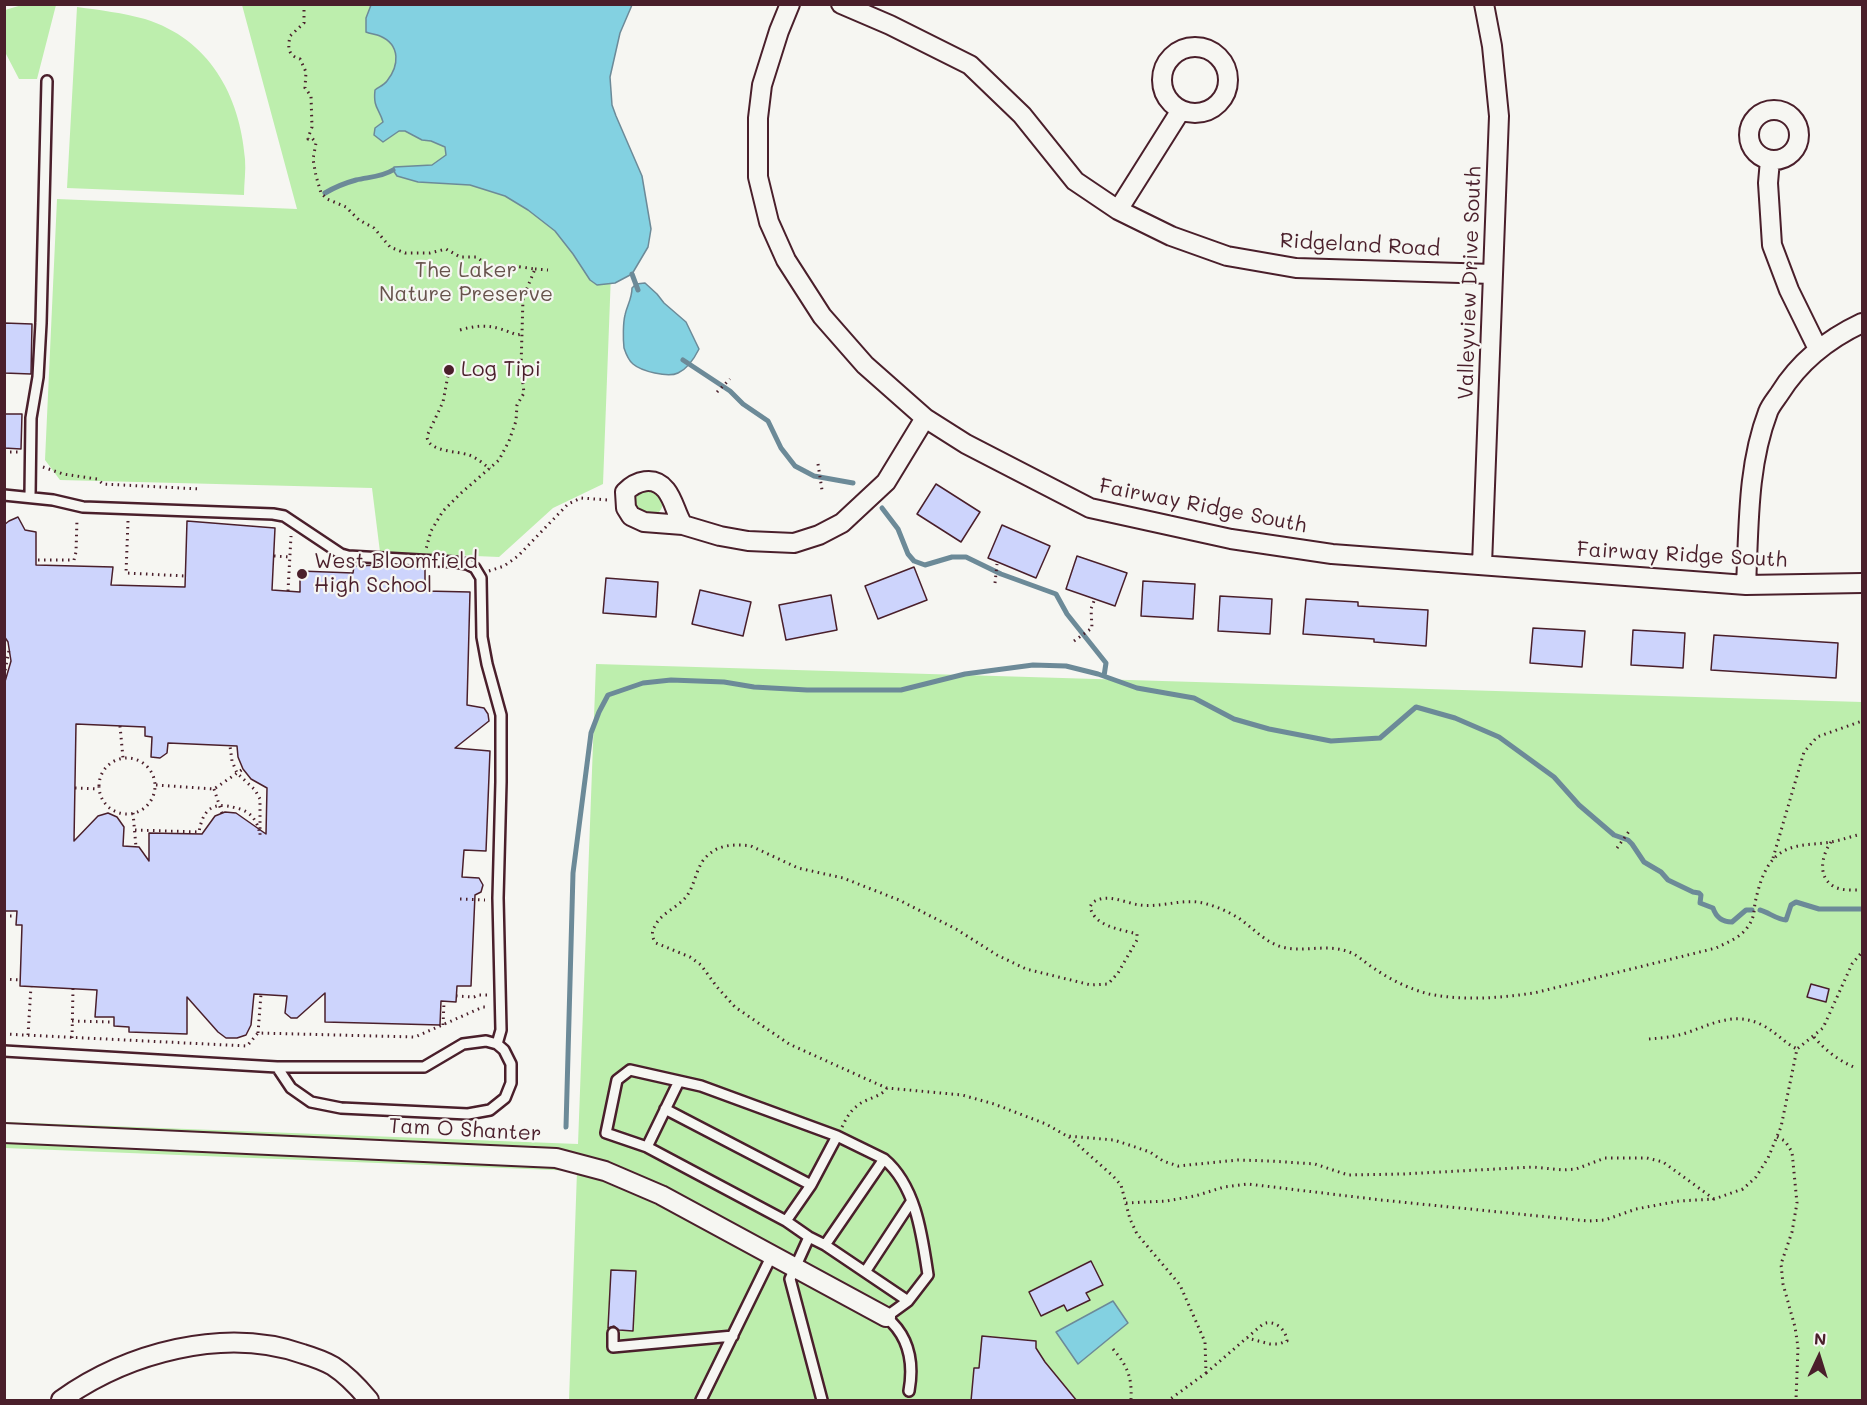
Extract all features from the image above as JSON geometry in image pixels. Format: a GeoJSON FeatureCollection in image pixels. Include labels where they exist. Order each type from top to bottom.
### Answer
{"type":"FeatureCollection","features":[{"type":"Feature","properties":{"kind":"street","name":"Fairway Ridge South"},"geometry":{"type":"LineString","coordinates":[[790,4],[762,85],[758,118],[758,177],[769,222],[786,260],[822,316],[865,365],[926,418],[966,444],[1090,508],[1231,539],[1332,554],[1746,585],[1863,584]]}},
{"type":"Feature","properties":{"kind":"street","name":"Ridgeland Road"},"geometry":{"type":"LineString","coordinates":[[841,4],[890,25],[970,65],[1022,115],[1075,181],[1118,210],[1171,236],[1227,256],[1296,268],[1493,274]]}},
{"type":"Feature","properties":{"kind":"street","name":"Valleyview Drive South"},"geometry":{"type":"LineString","coordinates":[[1482,565],[1499,116],[1492,46],[1484,4]]}},
{"type":"Feature","properties":{"kind":"street"},"geometry":{"type":"LineString","coordinates":[[1118,210],[1181,110]]}},
{"type":"Feature","properties":{"kind":"street"},"geometry":{"type":"LineString","coordinates":[[1770,160],[1768,183],[1772,245],[1789,290],[1818,349]]}},
{"type":"Feature","properties":{"kind":"street"},"geometry":{"type":"LineString","coordinates":[[1746,585],[1755,462],[1768,411],[1791,375],[1818,349],[1838,335],[1863,323]]}},
{"type":"Feature","properties":{"kind":"street"},"geometry":{"type":"LineString","coordinates":[[682,525],[666,490],[651,481],[636,483],[625,492],[625,503],[631,516],[644,522],[682,525],[748,541],[794,543],[819,535],[842,523],[886,482],[926,418]]}},
{"type":"Feature","properties":{"kind":"street","name":"Tam O Shanter"},"geometry":{"type":"LineString","coordinates":[[4,1132],[556,1158],[605,1171],[661,1195],[886,1317]]}},
{"type":"Feature","properties":{"kind":"street"},"geometry":{"type":"LineString","coordinates":[[61,1401],[113,1371],[156,1355],[207,1343],[233,1342],[260,1343],[288,1349],[331,1365],[348,1377],[369,1401]]}},
{"type":"Feature","properties":{"kind":"lane"},"geometry":{"type":"LineString","coordinates":[[30,496],[31,418],[38,377],[41,323],[47,81]]}},
{"type":"Feature","properties":{"kind":"lane"},"geometry":{"type":"LineString","coordinates":[[4,495],[30,496],[78,506],[273,514],[284,516],[341,554],[348,556],[467,564],[475,568],[482,588],[482,637],[501,715],[498,901],[501,1030],[497,1044]]}},
{"type":"Feature","properties":{"kind":"lane"},"geometry":{"type":"LineString","coordinates":[[4,1051],[277,1067],[423,1067],[463,1044],[486,1041],[497,1044],[504,1050],[511,1064],[511,1083],[505,1098],[490,1110],[468,1114],[341,1108],[311,1102],[291,1088],[277,1067]]}},
{"type":"Feature","properties":{"kind":"lane"},"geometry":{"type":"LineString","coordinates":[[908,1301],[786,1221],[647,1147],[606,1133],[617,1080],[630,1070],[701,1086],[837,1136],[884,1159],[897,1170],[919,1219],[928,1275],[908,1301],[886,1317],[902,1332],[909,1352],[912,1377],[909,1392]]}},
{"type":"Feature","properties":{"kind":"lane"},"geometry":{"type":"LineString","coordinates":[[647,1147],[679,1081]]}},
{"type":"Feature","properties":{"kind":"lane"},"geometry":{"type":"LineString","coordinates":[[665,1109],[811,1185]]}},
{"type":"Feature","properties":{"kind":"lane"},"geometry":{"type":"LineString","coordinates":[[786,1221],[811,1185],[837,1136]]}},
{"type":"Feature","properties":{"kind":"lane"},"geometry":{"type":"LineString","coordinates":[[825,1245],[884,1159]]}},
{"type":"Feature","properties":{"kind":"lane"},"geometry":{"type":"LineString","coordinates":[[865,1272],[911,1202]]}},
{"type":"Feature","properties":{"kind":"lane"},"geometry":{"type":"LineString","coordinates":[[809,1237],[790,1279],[822,1401]]}},
{"type":"Feature","properties":{"kind":"lane"},"geometry":{"type":"LineString","coordinates":[[700,1401],[772,1255]]}},
{"type":"Feature","properties":{"kind":"lane"},"geometry":{"type":"LineString","coordinates":[[613,1333],[613,1347],[733,1336]]}},
{"type":"Feature","properties":{"kind":"path"},"geometry":{"type":"LineString","coordinates":[[304,4],[304,23],[290,36],[288,50],[292,56],[300,58],[306,72],[304,84],[311,96],[312,127],[308,139],[312,138],[316,143],[314,159],[321,193],[327,199],[346,207],[359,220],[374,228],[390,247],[396,250],[405,253],[430,254],[446,249],[460,257],[477,257],[486,266],[497,269],[509,266],[548,270]]}},
{"type":"Feature","properties":{"kind":"path"},"geometry":{"type":"LineString","coordinates":[[424,560],[431,531],[443,511],[500,460],[509,441],[516,421],[517,405],[524,393],[521,368],[523,298],[535,269]]}},
{"type":"Feature","properties":{"kind":"path"},"geometry":{"type":"LineString","coordinates":[[460,330],[486,325],[517,335],[522,334]]}},
{"type":"Feature","properties":{"kind":"path"},"geometry":{"type":"LineString","coordinates":[[450,369],[443,402],[427,436],[427,441],[429,444],[448,451],[468,455],[490,469]]}},
{"type":"Feature","properties":{"kind":"path"},"geometry":{"type":"LineString","coordinates":[[717,393],[730,379]]}},
{"type":"Feature","properties":{"kind":"path"},"geometry":{"type":"LineString","coordinates":[[30,463],[63,474],[97,479],[103,484],[200,489]]}},
{"type":"Feature","properties":{"kind":"path"},"geometry":{"type":"LineString","coordinates":[[818,464],[822,490]]}},
{"type":"Feature","properties":{"kind":"path"},"geometry":{"type":"LineString","coordinates":[[479,574],[504,566],[518,556],[568,504],[581,498],[597,498],[625,503]]}},
{"type":"Feature","properties":{"kind":"path"},"geometry":{"type":"LineString","coordinates":[[38,560],[74,560],[78,506]]}},
{"type":"Feature","properties":{"kind":"path"},"geometry":{"type":"LineString","coordinates":[[128,518],[126,573],[185,576]]}},
{"type":"Feature","properties":{"kind":"path"},"geometry":{"type":"LineString","coordinates":[[288,591],[293,530]]}},
{"type":"Feature","properties":{"kind":"path"},"geometry":{"type":"LineString","coordinates":[[274,556],[290,557]]}},
{"type":"Feature","properties":{"kind":"path"},"geometry":{"type":"LineString","coordinates":[[994,583],[997,564]]}},
{"type":"Feature","properties":{"kind":"path"},"geometry":{"type":"LineString","coordinates":[[1074,641],[1088,631],[1093,623],[1091,614],[1094,601]]}},
{"type":"Feature","properties":{"kind":"path"},"geometry":{"type":"LineString","coordinates":[[4,650],[9,650],[4,676]]}},
{"type":"Feature","properties":{"kind":"path"},"geometry":{"type":"LineString","coordinates":[[1206,1373],[1205,1342],[1180,1285],[1137,1234],[1120,1185],[1113,1176],[1067,1136],[1046,1124],[994,1104],[962,1095],[887,1088],[789,1044],[735,1007],[701,965],[690,957],[656,943],[653,939],[654,927],[686,897],[707,856],[718,848],[735,844],[751,846],[798,868],[843,878],[899,900],[1026,969],[1091,985],[1103,985],[1113,980],[1127,960],[1137,936],[1097,920],[1090,911],[1090,907],[1096,900],[1104,898],[1148,905],[1205,903],[1240,919],[1278,946],[1339,948],[1356,955],[1373,968],[1414,989],[1444,996],[1488,998],[1534,993],[1716,948],[1735,939],[1750,925],[1753,918],[1759,887],[1772,859],[1804,752],[1817,737],[1863,721]]}},
{"type":"Feature","properties":{"kind":"path"},"geometry":{"type":"LineString","coordinates":[[120,726],[123,758]]}},
{"type":"Feature","properties":{"kind":"path"},"geometry":{"type":"LineString","coordinates":[[135,830],[199,832],[201,819],[211,808],[219,805],[243,809],[255,819],[260,835],[260,800],[255,790],[237,773],[232,761],[230,746]]}},
{"type":"Feature","properties":{"kind":"path"},"geometry":{"type":"LineString","coordinates":[[123,758],[142,761],[149,767],[156,785],[150,803],[142,810],[133,813],[116,812],[108,806],[99,789],[102,773],[107,766],[123,758]]}},
{"type":"Feature","properties":{"kind":"path"},"geometry":{"type":"LineString","coordinates":[[156,785],[214,789],[243,769]]}},
{"type":"Feature","properties":{"kind":"path"},"geometry":{"type":"LineString","coordinates":[[75,788],[99,789]]}},
{"type":"Feature","properties":{"kind":"path"},"geometry":{"type":"LineString","coordinates":[[214,789],[222,813]]}},
{"type":"Feature","properties":{"kind":"path"},"geometry":{"type":"LineString","coordinates":[[133,813],[136,847]]}},
{"type":"Feature","properties":{"kind":"path"},"geometry":{"type":"LineString","coordinates":[[1617,848],[1630,830]]}},
{"type":"Feature","properties":{"kind":"path"},"geometry":{"type":"LineString","coordinates":[[1772,859],[1784,850],[1863,834]]}},
{"type":"Feature","properties":{"kind":"path"},"geometry":{"type":"LineString","coordinates":[[1831,842],[1823,853],[1822,864],[1829,882],[1839,888],[1863,890]]}},
{"type":"Feature","properties":{"kind":"path"},"geometry":{"type":"LineString","coordinates":[[460,899],[498,901]]}},
{"type":"Feature","properties":{"kind":"path"},"geometry":{"type":"LineString","coordinates":[[4,915],[16,916]]}},
{"type":"Feature","properties":{"kind":"path"},"geometry":{"type":"LineString","coordinates":[[1126,1203],[1166,1201],[1195,1196],[1224,1187],[1248,1184],[1588,1221],[1605,1220],[1636,1209],[1714,1199],[1743,1189],[1756,1177],[1768,1158],[1777,1137],[1788,1098],[1797,1049],[1823,1028],[1852,964],[1863,952]]}},
{"type":"Feature","properties":{"kind":"path"},"geometry":{"type":"LineString","coordinates":[[4,979],[20,980]]}},
{"type":"Feature","properties":{"kind":"path"},"geometry":{"type":"LineString","coordinates":[[28,1035],[31,986]]}},
{"type":"Feature","properties":{"kind":"path"},"geometry":{"type":"LineString","coordinates":[[72,1038],[73,989]]}},
{"type":"Feature","properties":{"kind":"path"},"geometry":{"type":"LineString","coordinates":[[4,1034],[247,1046],[258,1033],[261,994]]}},
{"type":"Feature","properties":{"kind":"path"},"geometry":{"type":"LineString","coordinates":[[456,996],[501,996]]}},
{"type":"Feature","properties":{"kind":"path"},"geometry":{"type":"LineString","coordinates":[[443,1025],[444,1002]]}},
{"type":"Feature","properties":{"kind":"path"},"geometry":{"type":"LineString","coordinates":[[258,1033],[415,1037],[483,1007],[501,1008]]}},
{"type":"Feature","properties":{"kind":"path"},"geometry":{"type":"LineString","coordinates":[[1649,1039],[1687,1032],[1720,1020],[1739,1018],[1762,1025],[1784,1043],[1797,1049]]}},
{"type":"Feature","properties":{"kind":"path"},"geometry":{"type":"LineString","coordinates":[[72,1021],[112,1022]]}},
{"type":"Feature","properties":{"kind":"path"},"geometry":{"type":"LineString","coordinates":[[1814,1037],[1834,1056],[1856,1068]]}},
{"type":"Feature","properties":{"kind":"path"},"geometry":{"type":"LineString","coordinates":[[837,1136],[850,1112],[858,1104],[884,1092],[887,1088]]}},
{"type":"Feature","properties":{"kind":"path"},"geometry":{"type":"LineString","coordinates":[[1067,1136],[1114,1140],[1150,1152],[1178,1166],[1238,1160],[1270,1161],[1316,1164],[1348,1175],[1466,1172],[1533,1167],[1563,1170],[1576,1169],[1605,1158],[1647,1158],[1662,1162],[1714,1199]]}},
{"type":"Feature","properties":{"kind":"path"},"geometry":{"type":"LineString","coordinates":[[1777,1137],[1785,1142],[1792,1152],[1797,1203],[1792,1232],[1781,1264],[1781,1274],[1798,1347],[1796,1401]]}},
{"type":"Feature","properties":{"kind":"path"},"geometry":{"type":"LineString","coordinates":[[1169,1401],[1206,1373],[1246,1338],[1267,1322],[1275,1324],[1286,1334],[1287,1341],[1279,1344],[1246,1338]]}},
{"type":"Feature","properties":{"kind":"path"},"geometry":{"type":"LineString","coordinates":[[1113,1349],[1124,1362],[1132,1382],[1131,1401]]}},
{"type":"Feature","properties":{"kind":"green space"},"geometry":{"type":"Polygon","coordinates":[[[22,5],[56,5],[37,79],[19,79],[5,52],[5,10],[22,5]]]}},
{"type":"Feature","properties":{"kind":"green space","name":"The Laker Nature Preserve"},"geometry":{"type":"Polygon","coordinates":[[[242,5],[465,5],[616,142],[603,484],[553,508],[499,557],[380,552],[372,488],[60,480],[45,460],[57,199],[297,209],[242,5]]]}},
{"type":"Feature","properties":{"kind":"green space"},"geometry":{"type":"Polygon","coordinates":[[[77,7],[145,19],[187,40],[203,55],[217,72],[236,113],[245,159],[244,195],[67,188],[77,7]]]}},
{"type":"Feature","properties":{"kind":"green space"},"geometry":{"type":"Polygon","coordinates":[[[649,488],[659,492],[663,502],[659,512],[649,516],[639,512],[635,502],[639,492],[649,488]]]}},
{"type":"Feature","properties":{"kind":"green space"},"geometry":{"type":"Polygon","coordinates":[[[596,664],[1862,702],[1862,1400],[569,1400],[577,1171],[5,1148],[5,1122],[578,1144],[596,664]]]}},
{"type":"Feature","properties":{"kind":"water"},"geometry":{"type":"Polygon","coordinates":[[[371,5],[632,5],[620,33],[610,77],[612,105],[642,176],[651,229],[648,247],[632,274],[615,283],[597,285],[590,280],[555,231],[505,196],[470,185],[418,182],[397,176],[393,170],[394,167],[432,165],[446,155],[445,147],[422,140],[405,131],[399,131],[383,142],[374,135],[375,128],[383,122],[376,104],[375,90],[391,75],[396,56],[395,50],[387,40],[366,32],[366,18],[371,5]]]}},
{"type":"Feature","properties":{"kind":"water"},"geometry":{"type":"Polygon","coordinates":[[[645,283],[686,322],[699,349],[688,366],[678,373],[655,373],[637,367],[628,359],[624,348],[626,311],[632,288],[636,284],[645,283]]]}},
{"type":"Feature","properties":{"kind":"water"},"geometry":{"type":"Polygon","coordinates":[[[1113,1301],[1128,1323],[1078,1364],[1056,1332],[1113,1301]]]}},
{"type":"Feature","properties":{"kind":"building"},"geometry":{"type":"Polygon","coordinates":[[[4,323],[32,324],[31,374],[4,373],[4,323]]]}},
{"type":"Feature","properties":{"kind":"building"},"geometry":{"type":"Polygon","coordinates":[[[4,414],[22,414],[21,449],[4,448],[4,414]]]}},
{"type":"Feature","properties":{"kind":"building"},"geometry":{"type":"Polygon","coordinates":[[[936,484],[980,512],[961,542],[917,514],[936,484]]]}},
{"type":"Feature","properties":{"kind":"building"},"geometry":{"type":"Polygon","coordinates":[[[18,517],[25,530],[36,532],[36,565],[113,567],[111,585],[185,587],[187,521],[275,528],[272,590],[300,592],[300,571],[353,573],[354,566],[380,565],[425,567],[425,591],[470,592],[467,705],[484,708],[489,721],[455,748],[490,751],[486,851],[464,850],[462,877],[479,878],[483,885],[481,892],[475,895],[471,986],[457,986],[456,1002],[441,1001],[440,1025],[325,1022],[325,993],[297,1018],[291,1018],[285,1013],[287,996],[254,994],[251,1025],[246,1035],[237,1038],[226,1038],[218,1032],[187,997],[187,1034],[129,1032],[129,1027],[114,1026],[114,1017],[95,1017],[97,990],[20,986],[22,925],[16,925],[17,911],[5,911],[4,899],[4,685],[11,661],[8,642],[4,636],[4,525],[18,517]],[[76,724],[74,841],[98,816],[108,813],[117,817],[124,827],[123,846],[139,847],[149,861],[149,833],[202,834],[215,816],[225,812],[236,813],[266,834],[267,788],[251,779],[243,769],[238,757],[237,746],[168,743],[167,753],[160,758],[151,757],[152,737],[145,736],[145,727],[76,724]]]}},
{"type":"Feature","properties":{"kind":"building"},"geometry":{"type":"Polygon","coordinates":[[[1002,525],[1050,546],[1036,578],[988,558],[1002,525]]]}},
{"type":"Feature","properties":{"kind":"building"},"geometry":{"type":"Polygon","coordinates":[[[1077,556],[1127,573],[1115,606],[1066,589],[1077,556]]]}},
{"type":"Feature","properties":{"kind":"building"},"geometry":{"type":"Polygon","coordinates":[[[914,567],[927,600],[878,619],[865,586],[914,567]]]}},
{"type":"Feature","properties":{"kind":"building"},"geometry":{"type":"Polygon","coordinates":[[[606,578],[658,582],[656,617],[603,613],[606,578]]]}},
{"type":"Feature","properties":{"kind":"building"},"geometry":{"type":"Polygon","coordinates":[[[1143,581],[1195,584],[1193,619],[1141,616],[1143,581]]]}},
{"type":"Feature","properties":{"kind":"building"},"geometry":{"type":"Polygon","coordinates":[[[700,590],[751,602],[743,636],[692,624],[700,590]]]}},
{"type":"Feature","properties":{"kind":"building"},"geometry":{"type":"Polygon","coordinates":[[[831,595],[837,630],[786,640],[779,605],[831,595]]]}},
{"type":"Feature","properties":{"kind":"building"},"geometry":{"type":"Polygon","coordinates":[[[1220,596],[1272,599],[1270,634],[1218,631],[1220,596]]]}},
{"type":"Feature","properties":{"kind":"building"},"geometry":{"type":"Polygon","coordinates":[[[1306,599],[1358,602],[1358,606],[1428,610],[1426,646],[1374,642],[1374,639],[1303,634],[1306,599]]]}},
{"type":"Feature","properties":{"kind":"building"},"geometry":{"type":"Polygon","coordinates":[[[1533,628],[1585,631],[1582,667],[1530,663],[1533,628]]]}},
{"type":"Feature","properties":{"kind":"building"},"geometry":{"type":"Polygon","coordinates":[[[1633,630],[1685,633],[1683,668],[1631,665],[1633,630]]]}},
{"type":"Feature","properties":{"kind":"building"},"geometry":{"type":"Polygon","coordinates":[[[1714,635],[1838,643],[1836,678],[1711,670],[1714,635]]]}},
{"type":"Feature","properties":{"kind":"building"},"geometry":{"type":"Polygon","coordinates":[[[1811,984],[1829,989],[1826,1002],[1807,997],[1811,984]]]}},
{"type":"Feature","properties":{"kind":"building"},"geometry":{"type":"Polygon","coordinates":[[[1091,1261],[1103,1285],[1086,1293],[1090,1300],[1067,1311],[1064,1305],[1041,1316],[1029,1292],[1091,1261]]]}},
{"type":"Feature","properties":{"kind":"building"},"geometry":{"type":"Polygon","coordinates":[[[611,1270],[636,1271],[633,1331],[619,1330],[614,1326],[608,1328],[611,1270]]]}},
{"type":"Feature","properties":{"kind":"building"},"geometry":{"type":"Polygon","coordinates":[[[982,1336],[1036,1341],[1036,1348],[1045,1362],[1077,1401],[971,1401],[974,1368],[979,1368],[982,1336]]]}},
{"type":"Feature","properties":{"kind":"waterway"},"geometry":{"type":"LineString","coordinates":[[325,193],[348,182],[393,170]]}},
{"type":"Feature","properties":{"kind":"waterway"},"geometry":{"type":"LineString","coordinates":[[632,274],[638,290]]}},
{"type":"Feature","properties":{"kind":"waterway"},"geometry":{"type":"LineString","coordinates":[[683,360],[730,391],[743,404],[768,421],[781,448],[795,466],[814,476],[853,483]]}},
{"type":"Feature","properties":{"kind":"waterway"},"geometry":{"type":"LineString","coordinates":[[882,508],[898,529],[908,554],[914,561],[925,565],[952,557],[966,557],[1001,574],[1056,594],[1067,614],[1106,663],[1104,676]]}},
{"type":"Feature","properties":{"kind":"waterway"},"geometry":{"type":"LineString","coordinates":[[566,1127],[573,873],[591,733],[608,695],[643,683],[671,680],[724,682],[754,687],[807,690],[901,690],[965,674],[1033,665],[1066,666],[1098,674],[1137,688],[1194,698],[1234,719],[1269,729],[1331,741],[1380,738],[1416,707],[1455,718],[1499,737],[1554,777],[1579,805],[1614,835],[1628,840],[1644,862],[1661,872],[1668,880],[1699,893],[1700,903],[1713,908],[1722,920],[1732,922],[1746,910],[1752,910]]}},
{"type":"Feature","properties":{"kind":"waterway"},"geometry":{"type":"LineString","coordinates":[[1760,910],[1786,920],[1791,905],[1796,902],[1819,909],[1862,909]]}},
{"type":"Feature","properties":{"kind":"place","name":"Log Tipi"},"geometry":{"type":"Point","coordinates":[449,370]}},
{"type":"Feature","properties":{"kind":"place","name":"West Bloomfield High School"},"geometry":{"type":"Point","coordinates":[302,574]}}]}
